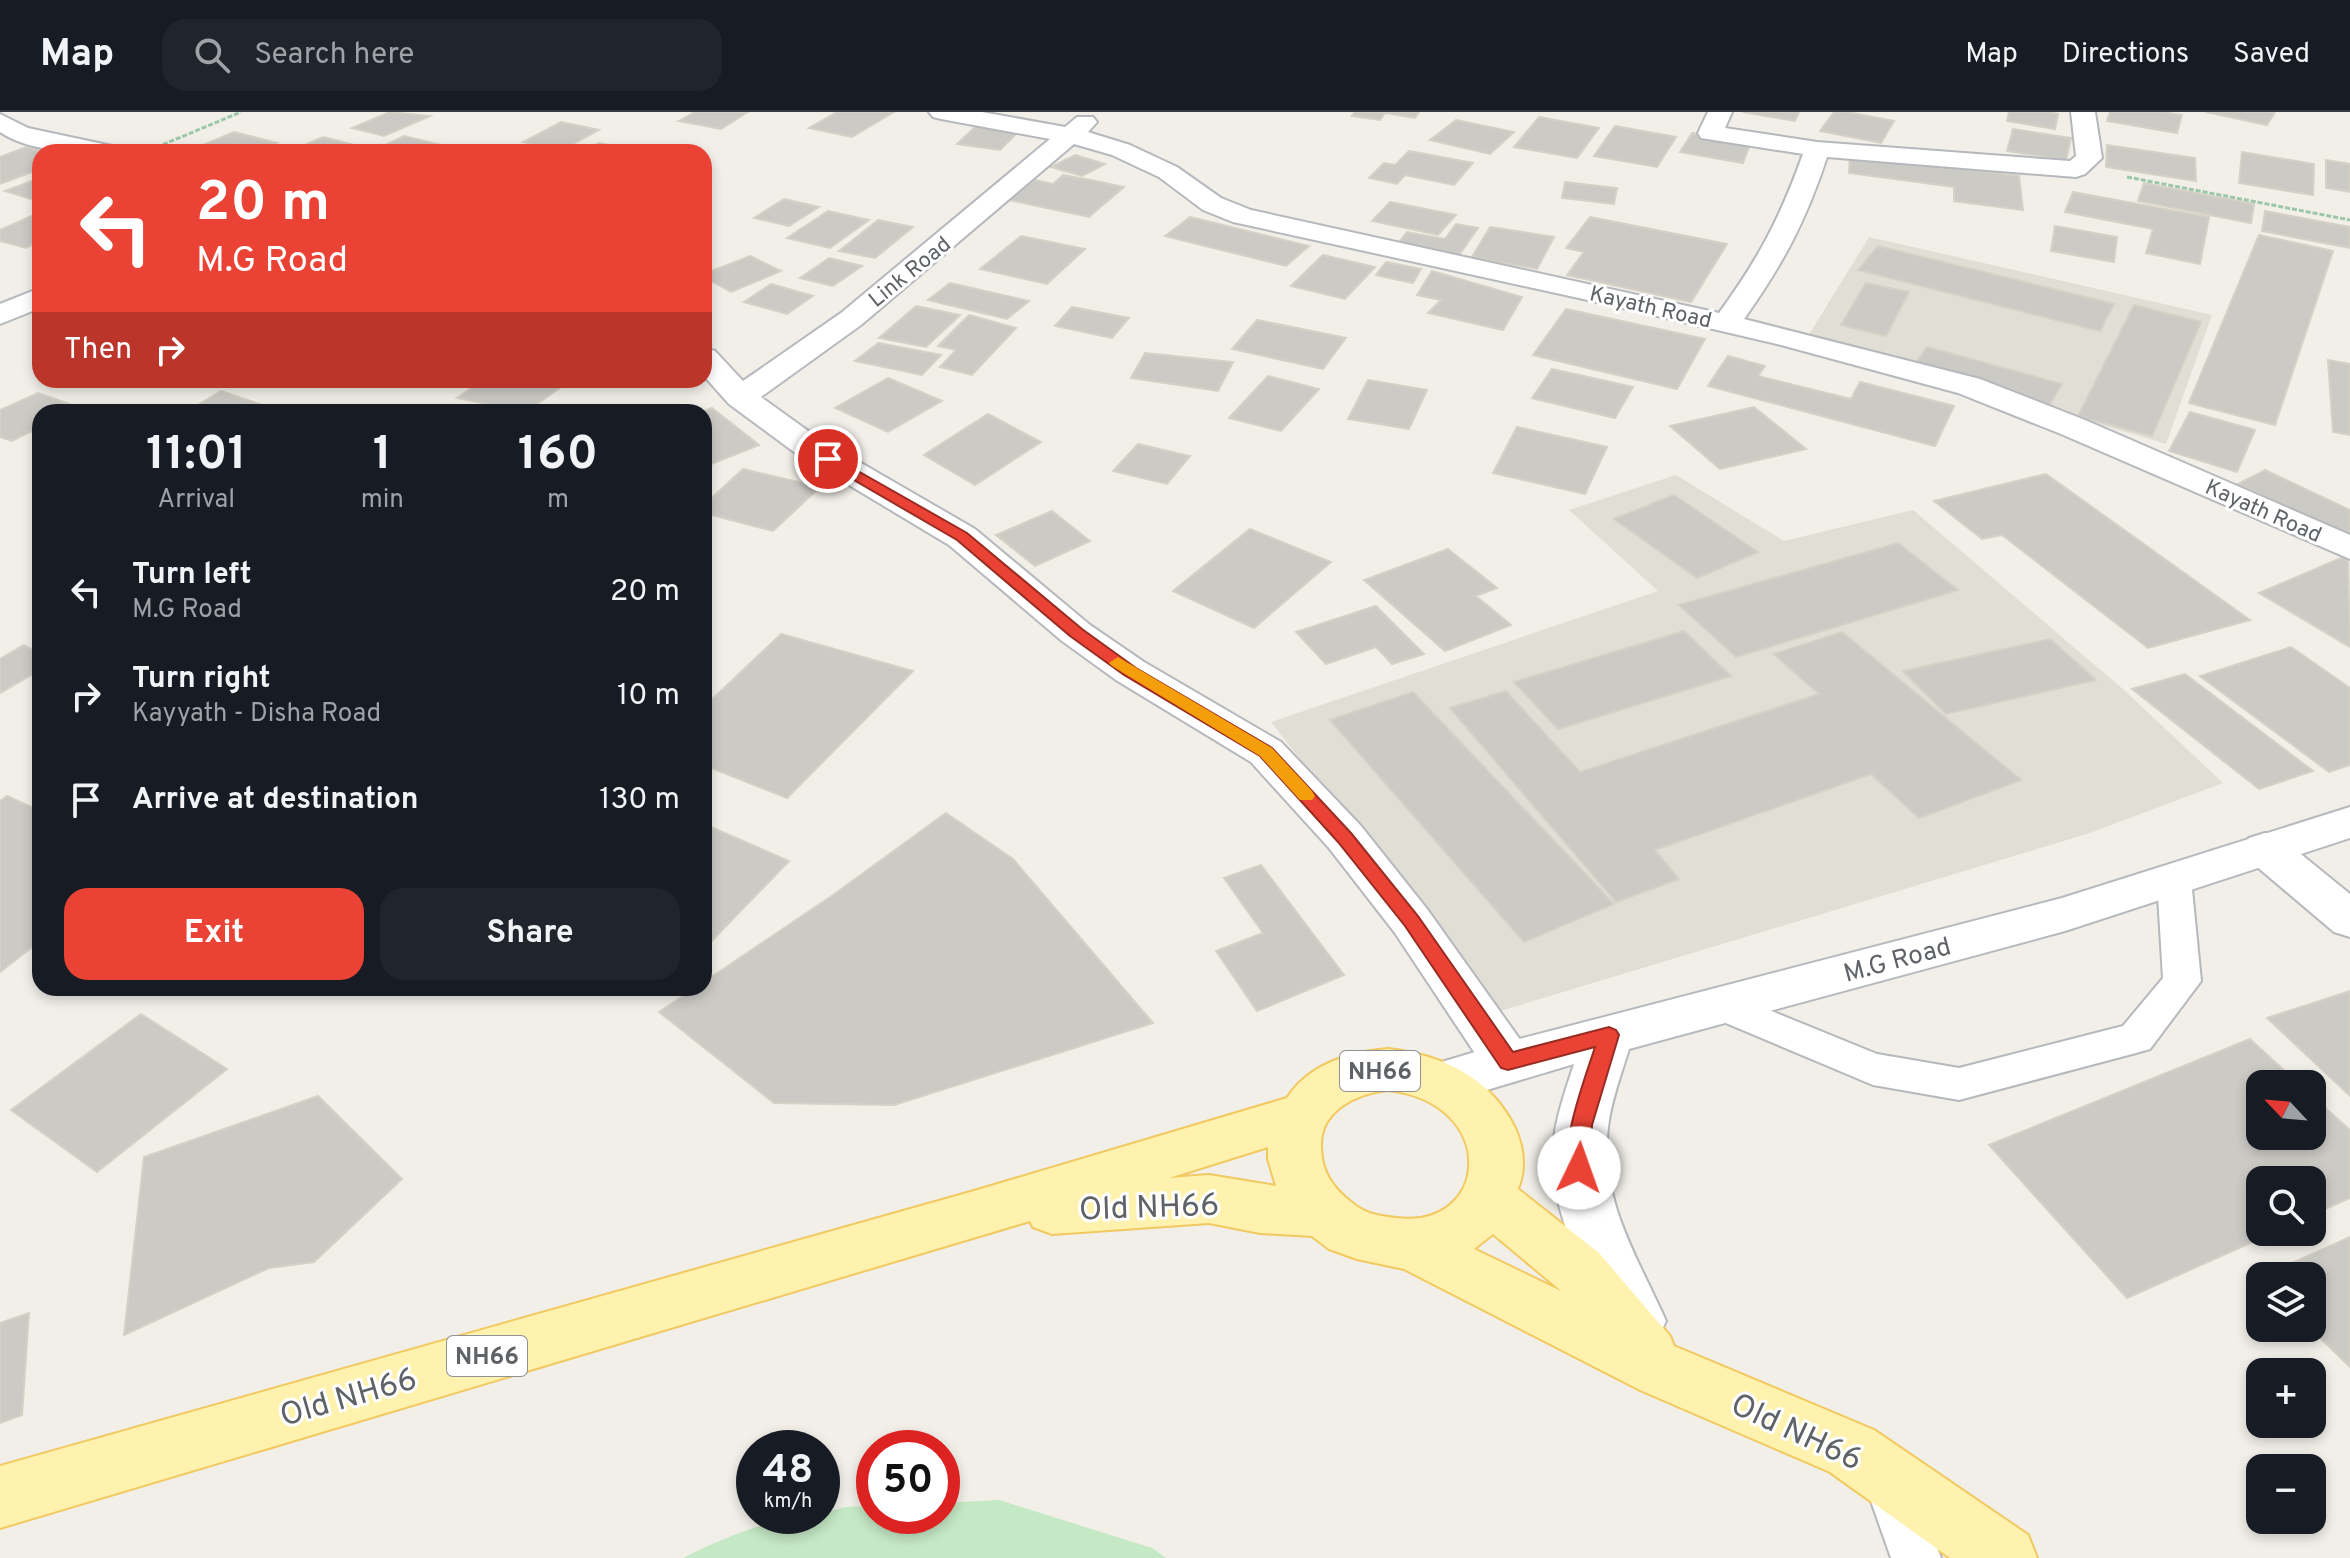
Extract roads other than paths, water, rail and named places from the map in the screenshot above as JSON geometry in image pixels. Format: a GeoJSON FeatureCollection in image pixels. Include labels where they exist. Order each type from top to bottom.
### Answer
{"type":"FeatureCollection","features":[{"type":"Feature","properties":{"kind":"main road","name":"Old NH66"},"geometry":{"type":"LineString","coordinates":[[1397,1070],[1440,1083],[1459,1093],[1481,1116],[1494,1143],[1497,1172],[1490,1199],[1471,1222],[1458,1230],[1444,1238],[1411,1245],[1376,1241],[1343,1228],[1317,1208],[1299,1181],[1292,1152],[1302,1115],[1312,1100],[1336,1082],[1365,1072],[1397,1070]]}},
{"type":"Feature","properties":{"kind":"main road","name":"Old NH66"},"geometry":{"type":"LineString","coordinates":[[0,1497],[974,1215],[1302,1115]]}},
{"type":"Feature","properties":{"kind":"main road","name":"Old NH66"},"geometry":{"type":"LineString","coordinates":[[974,1215],[1209,1199],[1260,1209],[1324,1213]]}},
{"type":"Feature","properties":{"kind":"main road","name":"Old NH66"},"geometry":{"type":"LineString","coordinates":[[1490,1199],[1579,1271],[1661,1370]]}},
{"type":"Feature","properties":{"kind":"main road","name":"Old NH66"},"geometry":{"type":"LineString","coordinates":[[1411,1245],[1661,1370],[1852,1451],[2005,1558]]}},
{"type":"Feature","properties":{"kind":"street","name":"Kayath Road"},"geometry":{"type":"LineString","coordinates":[[941,112],[1071,135],[1146,160],[1212,204],[1242,216],[1726,323],[1969,386],[2073,427],[2350,548]]}},
{"type":"Feature","properties":{"kind":"street","name":"Link Road"},"geometry":{"type":"LineString","coordinates":[[740,397],[851,319],[904,271],[945,242],[1096,112]]}},
{"type":"Feature","properties":{"kind":"street"},"geometry":{"type":"LineString","coordinates":[[1720,112],[1710,133],[1817,149],[2076,169],[2089,158],[2083,112]]}},
{"type":"Feature","properties":{"kind":"street"},"geometry":{"type":"LineString","coordinates":[[0,121],[20,134],[69,144]]}},
{"type":"Feature","properties":{"kind":"street"},"geometry":{"type":"LineString","coordinates":[[1726,323],[1764,271],[1795,213],[1817,149]]}},
{"type":"Feature","properties":{"kind":"street"},"geometry":{"type":"LineString","coordinates":[[0,315],[32,301]]}},
{"type":"Feature","properties":{"kind":"street"},"geometry":{"type":"LineString","coordinates":[[712,366],[740,397],[850,473],[962,537],[1076,633],[1130,671],[1266,752],[1345,837],[1411,921],[1508,1062]]}},
{"type":"Feature","properties":{"kind":"street","name":"M.G Road"},"geometry":{"type":"LineString","coordinates":[[1440,1083],[1508,1062],[2065,914],[2350,822]]}},
{"type":"Feature","properties":{"kind":"street"},"geometry":{"type":"LineString","coordinates":[[2265,849],[2350,920]]}},
{"type":"Feature","properties":{"kind":"street"},"geometry":{"type":"LineString","coordinates":[[1609,1035],[1581,1125],[1579,1168],[1599,1242],[1661,1370]]}},
{"type":"Feature","properties":{"kind":"lane"},"geometry":{"type":"LineString","coordinates":[[1722,1006],[1873,1069],[1959,1084],[2136,1038],[2182,981],[2174,879]]}},
{"type":"Feature","properties":{"kind":"lane"},"geometry":{"type":"LineString","coordinates":[[1886,1476],[1916,1558]]}}]}
